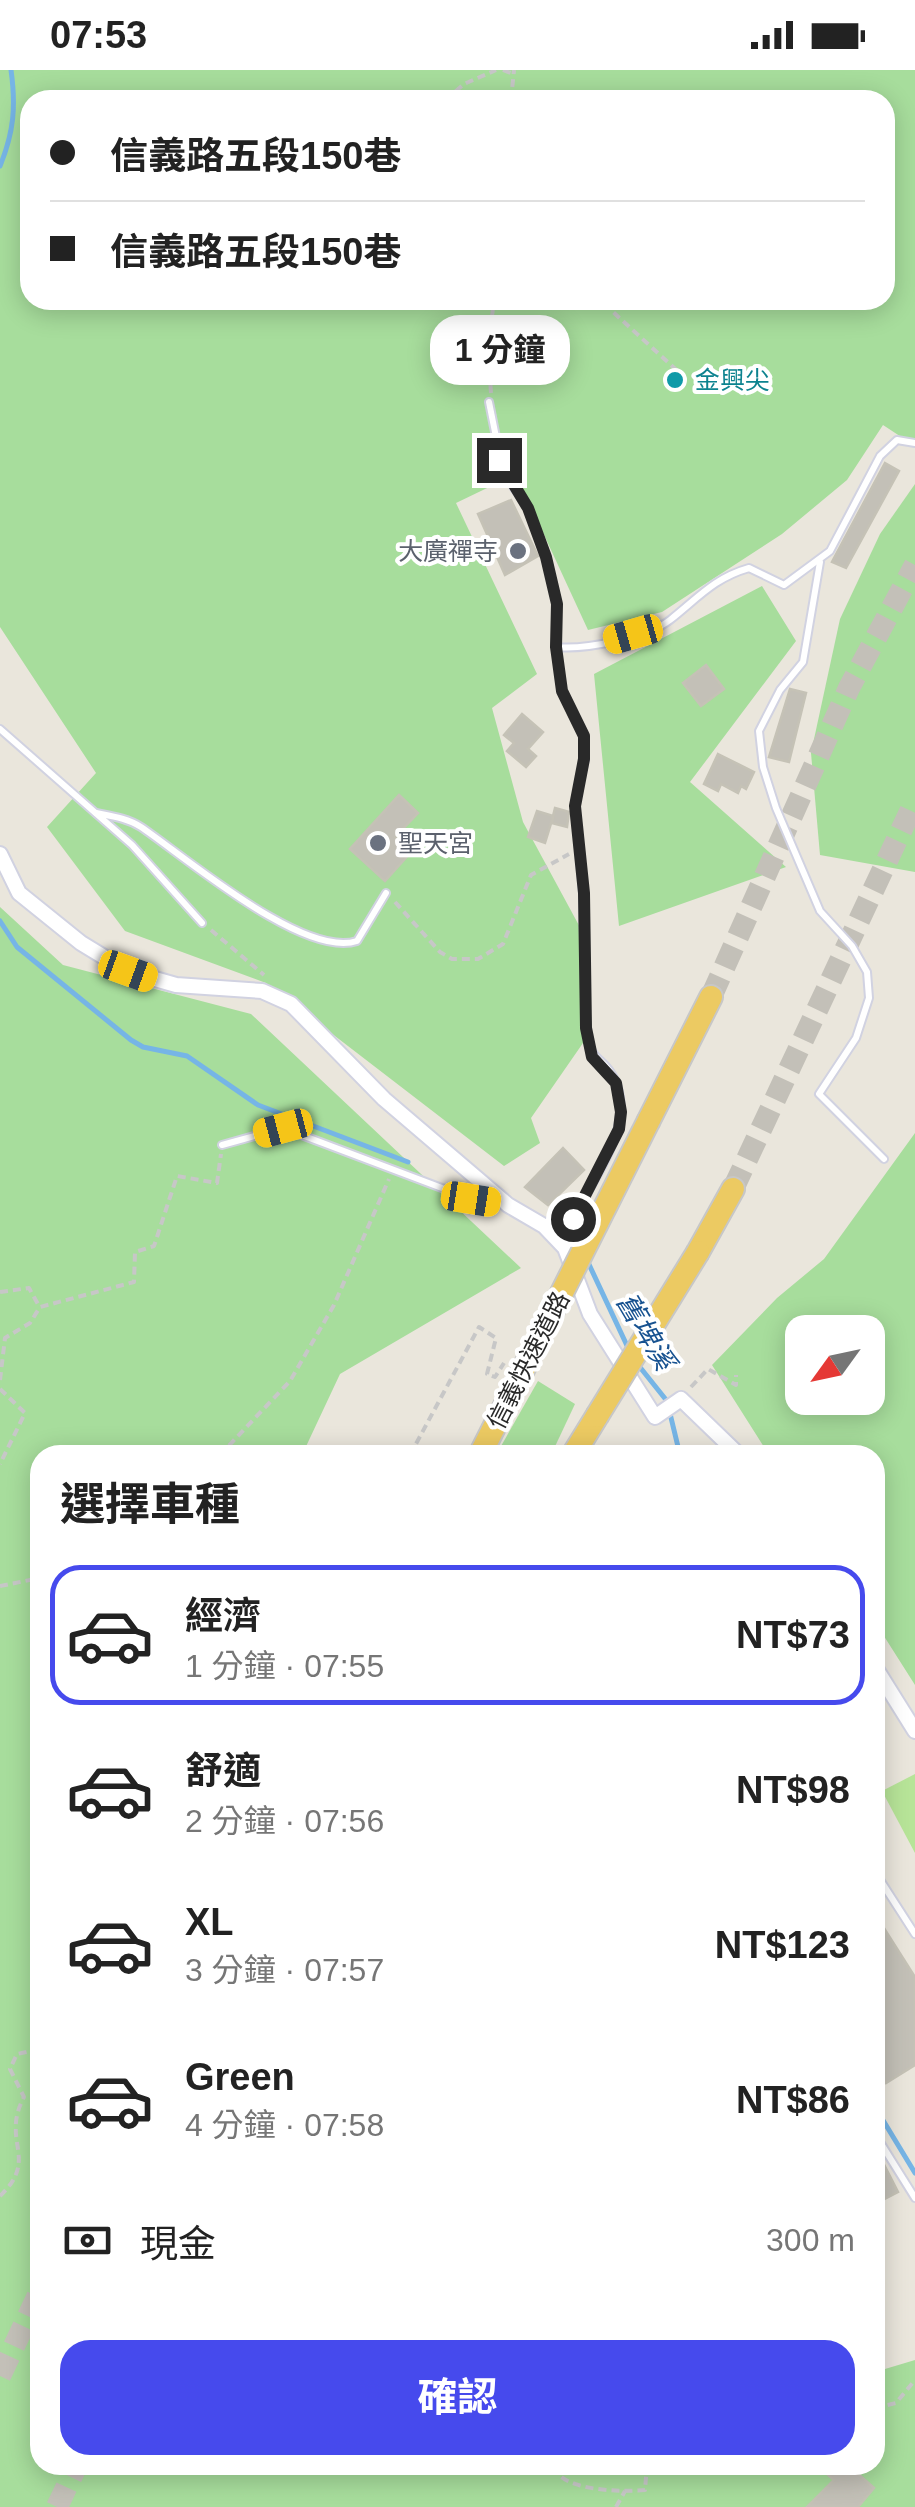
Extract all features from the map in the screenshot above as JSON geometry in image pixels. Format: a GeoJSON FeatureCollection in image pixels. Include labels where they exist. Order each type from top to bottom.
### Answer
{"type":"FeatureCollection","features":[{"type":"Feature","properties":{"kind":"highway","name":"信義快速道路"},"geometry":{"type":"LineString","coordinates":[[484,1445],[515,1368],[712,997]]}},
{"type":"Feature","properties":{"kind":"highway"},"geometry":{"type":"LineString","coordinates":[[579,1445],[698,1252],[732,1189]]}},
{"type":"Feature","properties":{"kind":"street"},"geometry":{"type":"LineString","coordinates":[[0,854],[20,893],[81,943],[128,971],[165,983],[227,985],[283,998],[384,1099],[508,1205],[544,1226],[564,1248],[597,1328],[654,1416],[681,1399],[729,1445]]}},
{"type":"Feature","properties":{"kind":"street"},"geometry":{"type":"LineString","coordinates":[[885,1683],[915,1730]]}},
{"type":"Feature","properties":{"kind":"lane"},"geometry":{"type":"LineString","coordinates":[[488,402],[503,472],[528,508],[552,580],[566,703],[584,736],[575,806],[584,893],[588,1049],[616,1083],[621,1112],[619,1129],[573,1219],[544,1226]]}},
{"type":"Feature","properties":{"kind":"lane"},"geometry":{"type":"LineString","coordinates":[[884,1159],[820,1094],[856,1038],[868,998],[867,972],[852,946],[820,911],[763,767],[760,732],[780,690],[803,662],[820,562],[880,456],[897,440],[915,443]]}},
{"type":"Feature","properties":{"kind":"lane"},"geometry":{"type":"LineString","coordinates":[[559,648],[580,649],[660,627],[698,593],[728,574],[758,569],[784,585],[820,562]]}},
{"type":"Feature","properties":{"kind":"lane"},"geometry":{"type":"LineString","coordinates":[[0,730],[96,812],[202,923]]}},
{"type":"Feature","properties":{"kind":"lane"},"geometry":{"type":"LineString","coordinates":[[96,812],[140,826],[209,880],[278,922],[326,942],[357,941],[386,893]]}},
{"type":"Feature","properties":{"kind":"lane"},"geometry":{"type":"LineString","coordinates":[[222,1145],[283,1128],[471,1199],[508,1205]]}},
{"type":"Feature","properties":{"kind":"lane"},"geometry":{"type":"LineString","coordinates":[[885,1888],[915,1934]]}},
{"type":"Feature","properties":{"kind":"lane"},"geometry":{"type":"LineString","coordinates":[[885,2150],[915,2198]]}},
{"type":"Feature","properties":{"kind":"path"},"geometry":{"type":"LineString","coordinates":[[457,90],[500,70],[513,72],[515,90]]}},
{"type":"Feature","properties":{"kind":"path"},"geometry":{"type":"LineString","coordinates":[[488,402],[493,386],[488,349],[493,310]]}},
{"type":"Feature","properties":{"kind":"path"},"geometry":{"type":"LineString","coordinates":[[613,310],[683,376]]}},
{"type":"Feature","properties":{"kind":"path"},"geometry":{"type":"LineString","coordinates":[[386,893],[440,952],[465,961],[478,959],[503,944],[531,875],[569,854]]}},
{"type":"Feature","properties":{"kind":"path"},"geometry":{"type":"LineString","coordinates":[[202,923],[258,967],[283,998]]}},
{"type":"Feature","properties":{"kind":"path"},"geometry":{"type":"LineString","coordinates":[[0,1380],[6,1338],[30,1323],[40,1307],[134,1282],[136,1252],[154,1246],[177,1176],[217,1183],[222,1145]]}},
{"type":"Feature","properties":{"kind":"path"},"geometry":{"type":"LineString","coordinates":[[230,1445],[290,1382],[334,1305],[392,1170]]}},
{"type":"Feature","properties":{"kind":"path"},"geometry":{"type":"LineString","coordinates":[[0,1292],[29,1288],[40,1307]]}},
{"type":"Feature","properties":{"kind":"path"},"geometry":{"type":"LineString","coordinates":[[415,1445],[480,1327],[496,1338],[488,1374],[495,1377],[502,1362],[515,1368]]}},
{"type":"Feature","properties":{"kind":"path"},"geometry":{"type":"LineString","coordinates":[[681,1399],[708,1369],[736,1385],[736,1375]]}},
{"type":"Feature","properties":{"kind":"path"},"geometry":{"type":"LineString","coordinates":[[0,1388],[26,1413],[0,1464]]}},
{"type":"Feature","properties":{"kind":"path"},"geometry":{"type":"LineString","coordinates":[[0,1586],[30,1580]]}},
{"type":"Feature","properties":{"kind":"path"},"geometry":{"type":"LineString","coordinates":[[0,2196],[16,2173],[18,2160],[6,2136],[8,2121],[24,2097],[10,2069],[17,2054],[30,2051]]}},
{"type":"Feature","properties":{"kind":"path"},"geometry":{"type":"LineString","coordinates":[[885,2406],[896,2403],[915,2380]]}},
{"type":"Feature","properties":{"kind":"path"},"geometry":{"type":"LineString","coordinates":[[560,2475],[574,2486],[625,2491],[646,2490],[647,2475]]}},
{"type":"Feature","properties":{"kind":"path"},"geometry":{"type":"LineString","coordinates":[[616,2507],[625,2491]]}},
{"type":"Feature","properties":{"kind":"green space"},"geometry":{"type":"Polygon","coordinates":[[[0,70],[915,70],[915,446],[883,425],[847,480],[782,534],[662,612],[588,630],[516,474],[456,503],[537,674],[492,708],[523,822],[582,931],[592,1030],[531,1118],[540,1143],[504,1166],[266,983],[125,931],[47,827],[96,773],[0,627],[0,70]]]}},
{"type":"Feature","properties":{"kind":"green space"},"geometry":{"type":"Polygon","coordinates":[[[915,484],[915,872],[820,855],[811,753],[840,619],[880,534],[915,484]]]}},
{"type":"Feature","properties":{"kind":"green space"},"geometry":{"type":"Polygon","coordinates":[[[762,586],[796,641],[690,782],[786,867],[619,926],[594,674],[762,586]]]}},
{"type":"Feature","properties":{"kind":"green space"},"geometry":{"type":"Polygon","coordinates":[[[0,907],[63,965],[251,1014],[521,1268],[340,1374],[307,1445],[30,1445],[30,2475],[885,2475],[885,2369],[915,2360],[915,2507],[0,2507],[0,907]]]}},
{"type":"Feature","properties":{"kind":"green space"},"geometry":{"type":"Polygon","coordinates":[[[915,1133],[915,1685],[885,1638],[885,1445],[763,1445],[712,1365],[777,1298],[824,1259],[915,1133]]]}},
{"type":"Feature","properties":{"kind":"green space"},"geometry":{"type":"Polygon","coordinates":[[[538,1381],[575,1404],[556,1445],[502,1445],[538,1381]]]}},
{"type":"Feature","properties":{"kind":"green space"},"geometry":{"type":"Polygon","coordinates":[[[915,1774],[915,1853],[885,1797],[885,1789],[915,1774]]]}},
{"type":"Feature","properties":{"kind":"building"},"geometry":{"type":"Polygon","coordinates":[[[885,463],[899,471],[846,568],[832,562],[885,463]]]}},
{"type":"Feature","properties":{"kind":"building"},"geometry":{"type":"Polygon","coordinates":[[[511,500],[538,556],[505,575],[478,514],[511,500]]]}},
{"type":"Feature","properties":{"kind":"building"},"geometry":{"type":"Polygon","coordinates":[[[706,665],[724,689],[701,706],[683,683],[706,665]]]}},
{"type":"Feature","properties":{"kind":"building"},"geometry":{"type":"Polygon","coordinates":[[[790,689],[806,693],[789,762],[769,757],[790,689]]]}},
{"type":"Feature","properties":{"kind":"building"},"geometry":{"type":"Polygon","coordinates":[[[522,714],[543,732],[528,749],[536,756],[526,767],[507,751],[514,743],[504,735],[522,714]]]}},
{"type":"Feature","properties":{"kind":"building"},"geometry":{"type":"Polygon","coordinates":[[[718,754],[754,772],[746,789],[741,786],[738,793],[721,784],[718,791],[704,784],[718,754]]]}},
{"type":"Feature","properties":{"kind":"building","name":"聖天宮"},"geometry":{"type":"Polygon","coordinates":[[[399,795],[418,813],[395,837],[411,852],[385,881],[350,849],[399,795]]]}},
{"type":"Feature","properties":{"kind":"building"},"geometry":{"type":"Polygon","coordinates":[[[555,808],[569,812],[567,827],[552,823],[553,817],[545,843],[528,837],[537,811],[553,816],[555,808]]]}},
{"type":"Feature","properties":{"kind":"building"},"geometry":{"type":"Polygon","coordinates":[[[563,1148],[584,1170],[548,1205],[525,1187],[563,1148]]]}},
{"type":"Feature","properties":{"kind":"building"},"geometry":{"type":"Polygon","coordinates":[[[885,1930],[915,1977],[915,2065],[886,2083],[885,1930]]]}},
{"type":"Feature","properties":{"kind":"building"},"geometry":{"type":"Polygon","coordinates":[[[885,2167],[898,2192],[885,2199],[885,2167]]]}},
{"type":"Feature","properties":{"kind":"building"},"geometry":{"type":"Polygon","coordinates":[[[828,2475],[859,2475],[874,2488],[858,2507],[807,2507],[834,2480],[828,2475]]]}},
{"type":"Feature","properties":{"kind":"waterway","name":"舊埤溪"},"geometry":{"type":"LineString","coordinates":[[0,166],[13,119],[11,70]]}},
{"type":"Feature","properties":{"kind":"waterway","name":"舊埤溪"},"geometry":{"type":"LineString","coordinates":[[0,921],[17,947],[131,1040],[143,1047],[187,1056],[258,1105],[408,1162]]}},
{"type":"Feature","properties":{"kind":"waterway","name":"舊埤溪"},"geometry":{"type":"LineString","coordinates":[[571,1229],[580,1243]]}},
{"type":"Feature","properties":{"kind":"waterway","name":"舊埤溪"},"geometry":{"type":"LineString","coordinates":[[586,1258],[630,1352]]}},
{"type":"Feature","properties":{"kind":"waterway","name":"舊埤溪"},"geometry":{"type":"LineString","coordinates":[[639,1366],[667,1401],[678,1445]]}},
{"type":"Feature","properties":{"kind":"waterway","name":"舊埤溪"},"geometry":{"type":"LineString","coordinates":[[885,2124],[915,2173]]}},
{"type":"Feature","properties":{"kind":"tunnel"},"geometry":{"type":"LineString","coordinates":[[711,997],[849,688],[915,565]]}},
{"type":"Feature","properties":{"kind":"tunnel"},"geometry":{"type":"LineString","coordinates":[[733,1189],[915,801]]}},
{"type":"Feature","properties":{"kind":"tunnel"},"geometry":{"type":"LineString","coordinates":[[0,2376],[30,2312]]}},
{"type":"Feature","properties":{"kind":"tunnel"},"geometry":{"type":"LineString","coordinates":[[57,2507],[72,2475]]}},
{"type":"Feature","properties":{"kind":"place","name":"金興尖"},"geometry":{"type":"Point","coordinates":[675,380]}},
{"type":"Feature","properties":{"kind":"place","name":"大廣禪寺"},"geometry":{"type":"Point","coordinates":[518,551]}},
{"type":"Feature","properties":{"kind":"place","name":"聖天宮"},"geometry":{"type":"Point","coordinates":[378,843]}},
{"type":"Feature","properties":{"kind":"route"},"geometry":{"type":"LineString","coordinates":[[499,460],[528,508],[546,557],[557,604],[556,647],[562,691],[584,736],[575,806],[584,893],[588,1049],[616,1083],[621,1112],[619,1129],[573,1219]]}}]}
